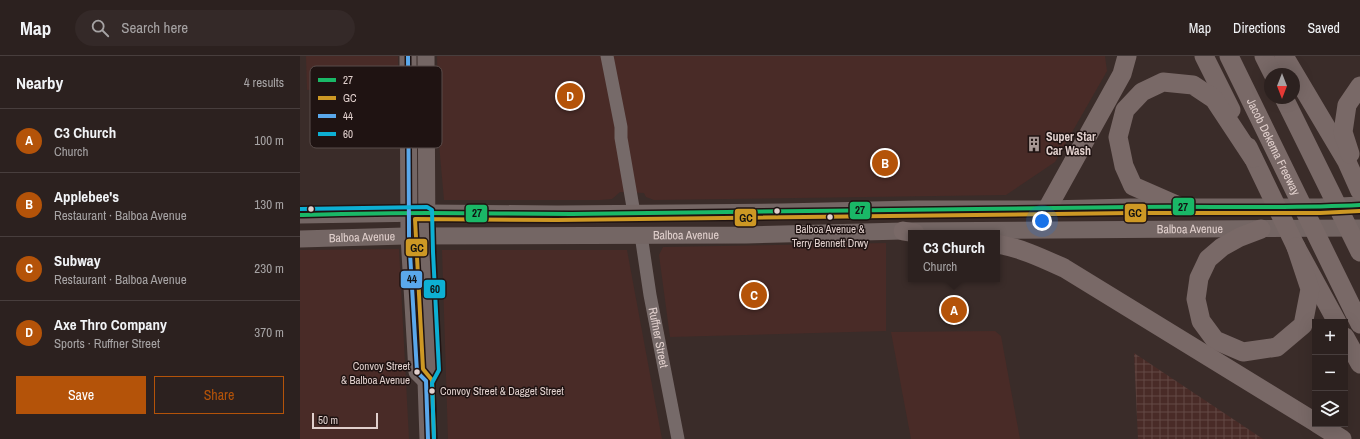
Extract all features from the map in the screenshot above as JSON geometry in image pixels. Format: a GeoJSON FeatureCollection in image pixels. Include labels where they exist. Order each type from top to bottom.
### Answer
{"type":"FeatureCollection","features":[{"type":"Feature","properties":{"kind":"highway"},"geometry":{"type":"LineString","coordinates":[[1047,209],[1122,74],[1127,56]]}},
{"type":"Feature","properties":{"kind":"highway"},"geometry":{"type":"LineString","coordinates":[[1204,56],[1236,119],[1296,247],[1335,319]]}},
{"type":"Feature","properties":{"kind":"highway","name":"Jacob Dekema Freeway"},"geometry":{"type":"LineString","coordinates":[[1229,56],[1360,324]]}},
{"type":"Feature","properties":{"kind":"highway"},"geometry":{"type":"LineString","coordinates":[[1264,56],[1270,68]]}},
{"type":"Feature","properties":{"kind":"highway"},"geometry":{"type":"LineString","coordinates":[[1284,56],[1347,162],[1360,191]]}},
{"type":"Feature","properties":{"kind":"highway"},"geometry":{"type":"LineString","coordinates":[[1181,207],[1133,186],[1124,166],[1118,137],[1125,110],[1142,92],[1163,82],[1193,85],[1214,99],[1253,158]]}},
{"type":"Feature","properties":{"kind":"highway"},"geometry":{"type":"LineString","coordinates":[[1360,86],[1347,105],[1343,132],[1355,169],[1360,191]]}},
{"type":"Feature","properties":{"kind":"highway"},"geometry":{"type":"LineString","coordinates":[[1287,104],[1360,252]]}},
{"type":"Feature","properties":{"kind":"highway"},"geometry":{"type":"LineString","coordinates":[[1261,229],[1240,237],[1222,247],[1208,259],[1199,278],[1196,299],[1201,320],[1215,340],[1243,352],[1277,348],[1303,325],[1310,290],[1296,247]]}},
{"type":"Feature","properties":{"kind":"highway"},"geometry":{"type":"LineString","coordinates":[[1000,244],[1029,252],[1064,268],[1312,420]]}},
{"type":"Feature","properties":{"kind":"highway"},"geometry":{"type":"LineString","coordinates":[[1348,342],[1360,364]]}},
{"type":"Feature","properties":{"kind":"highway"},"geometry":{"type":"LineString","coordinates":[[1323,427],[1342,439]]}},
{"type":"Feature","properties":{"kind":"main road"},"geometry":{"type":"LineString","coordinates":[[426,56],[426,66]]}},
{"type":"Feature","properties":{"kind":"main road"},"geometry":{"type":"LineString","coordinates":[[408,148],[408,213],[417,372],[426,381]]}},
{"type":"Feature","properties":{"kind":"main road"},"geometry":{"type":"LineString","coordinates":[[427,148],[427,236],[432,370],[426,381],[428,439]]}},
{"type":"Feature","properties":{"kind":"main road","name":"Balboa Avenue"},"geometry":{"type":"LineString","coordinates":[[300,215],[1320,207],[1360,205]]}},
{"type":"Feature","properties":{"kind":"main road"},"geometry":{"type":"LineString","coordinates":[[641,235],[640,230],[643,226],[652,223],[748,221],[781,212]]}},
{"type":"Feature","properties":{"kind":"main road"},"geometry":{"type":"LineString","coordinates":[[546,236],[565,226],[626,223],[634,213]]}},
{"type":"Feature","properties":{"kind":"main road","name":"Balboa Avenue"},"geometry":{"type":"LineString","coordinates":[[1000,231],[1360,228]]}},
{"type":"Feature","properties":{"kind":"main road","name":"Balboa Avenue"},"geometry":{"type":"LineString","coordinates":[[300,239],[409,236],[908,232]]}},
{"type":"Feature","properties":{"kind":"street"},"geometry":{"type":"LineString","coordinates":[[607,56],[621,127],[634,213]]}},
{"type":"Feature","properties":{"kind":"street","name":"Ruffner Street"},"geometry":{"type":"LineString","coordinates":[[641,235],[678,439]]}},
{"type":"Feature","properties":{"kind":"shaded area"},"geometry":{"type":"Polygon","coordinates":[[[306,56],[398,56],[398,66],[310,66],[310,90],[307,90],[306,56]]]}},
{"type":"Feature","properties":{"kind":"shaded area"},"geometry":{"type":"Polygon","coordinates":[[[437,56],[1105,56],[1107,71],[1055,162],[1006,195],[654,200],[646,197],[644,193],[620,192],[612,199],[600,200],[444,200],[439,148],[442,148],[442,66],[437,66],[437,56]]]}},
{"type":"Feature","properties":{"kind":"shaded area"},"geometry":{"type":"Polygon","coordinates":[[[886,243],[886,331],[670,337],[659,255],[663,247],[886,243]]]}},
{"type":"Feature","properties":{"kind":"shaded area"},"geometry":{"type":"Polygon","coordinates":[[[399,249],[409,439],[300,439],[300,250],[399,249]]]}},
{"type":"Feature","properties":{"kind":"shaded area"},"geometry":{"type":"Polygon","coordinates":[[[442,250],[627,250],[662,439],[448,439],[442,250]]]}},
{"type":"Feature","properties":{"kind":"shaded area"},"geometry":{"type":"Polygon","coordinates":[[[995,331],[1001,336],[1020,439],[911,439],[891,332],[995,331]]]}},
{"type":"Feature","properties":{"kind":"shaded area"},"geometry":{"type":"Polygon","coordinates":[[[1134,353],[1263,439],[1138,439],[1134,353]]]}},
{"type":"Feature","properties":{"kind":"transit line","name":"44"},"geometry":{"type":"LineString","coordinates":[[408,56],[408,66]]}},
{"type":"Feature","properties":{"kind":"transit line","name":"44"},"geometry":{"type":"LineString","coordinates":[[409,148],[409,236],[417,372],[426,381],[428,439]]}},
{"type":"Feature","properties":{"kind":"transit line","name":"27"},"geometry":{"type":"LineString","coordinates":[[300,215],[412,213],[572,214],[1131,207],[1303,207],[1360,205]]}},
{"type":"Feature","properties":{"kind":"transit line","name":"60"},"geometry":{"type":"LineString","coordinates":[[300,209],[427,207],[432,210],[439,370],[432,383],[434,439]]}},
{"type":"Feature","properties":{"kind":"transit line","name":"GC"},"geometry":{"type":"LineString","coordinates":[[434,439],[432,380],[423,369],[415,219],[557,220],[1131,213],[1320,213],[1360,211]]}},
{"type":"Feature","properties":{"kind":"place","name":"Axe Thro Company"},"geometry":{"type":"Point","coordinates":[570,96]}},
{"type":"Feature","properties":{"kind":"place","name":"Super Star Car Wash"},"geometry":{"type":"Point","coordinates":[1034,144]}},
{"type":"Feature","properties":{"kind":"place","name":"Applebee's"},"geometry":{"type":"Point","coordinates":[885,163]}},
{"type":"Feature","properties":{"kind":"place","name":"Balboa Avenue & Terry Bennett Drwy"},"geometry":{"type":"Point","coordinates":[830,217]}},
{"type":"Feature","properties":{"kind":"place","name":"Subway"},"geometry":{"type":"Point","coordinates":[754,295]}},
{"type":"Feature","properties":{"kind":"place","name":"C3 Church"},"geometry":{"type":"Point","coordinates":[954,310]}},
{"type":"Feature","properties":{"kind":"place","name":"Convoy Street & Balboa Avenue"},"geometry":{"type":"Point","coordinates":[417,372]}},
{"type":"Feature","properties":{"kind":"place","name":"Convoy Street & Dagget Street"},"geometry":{"type":"Point","coordinates":[432,391]}}]}
